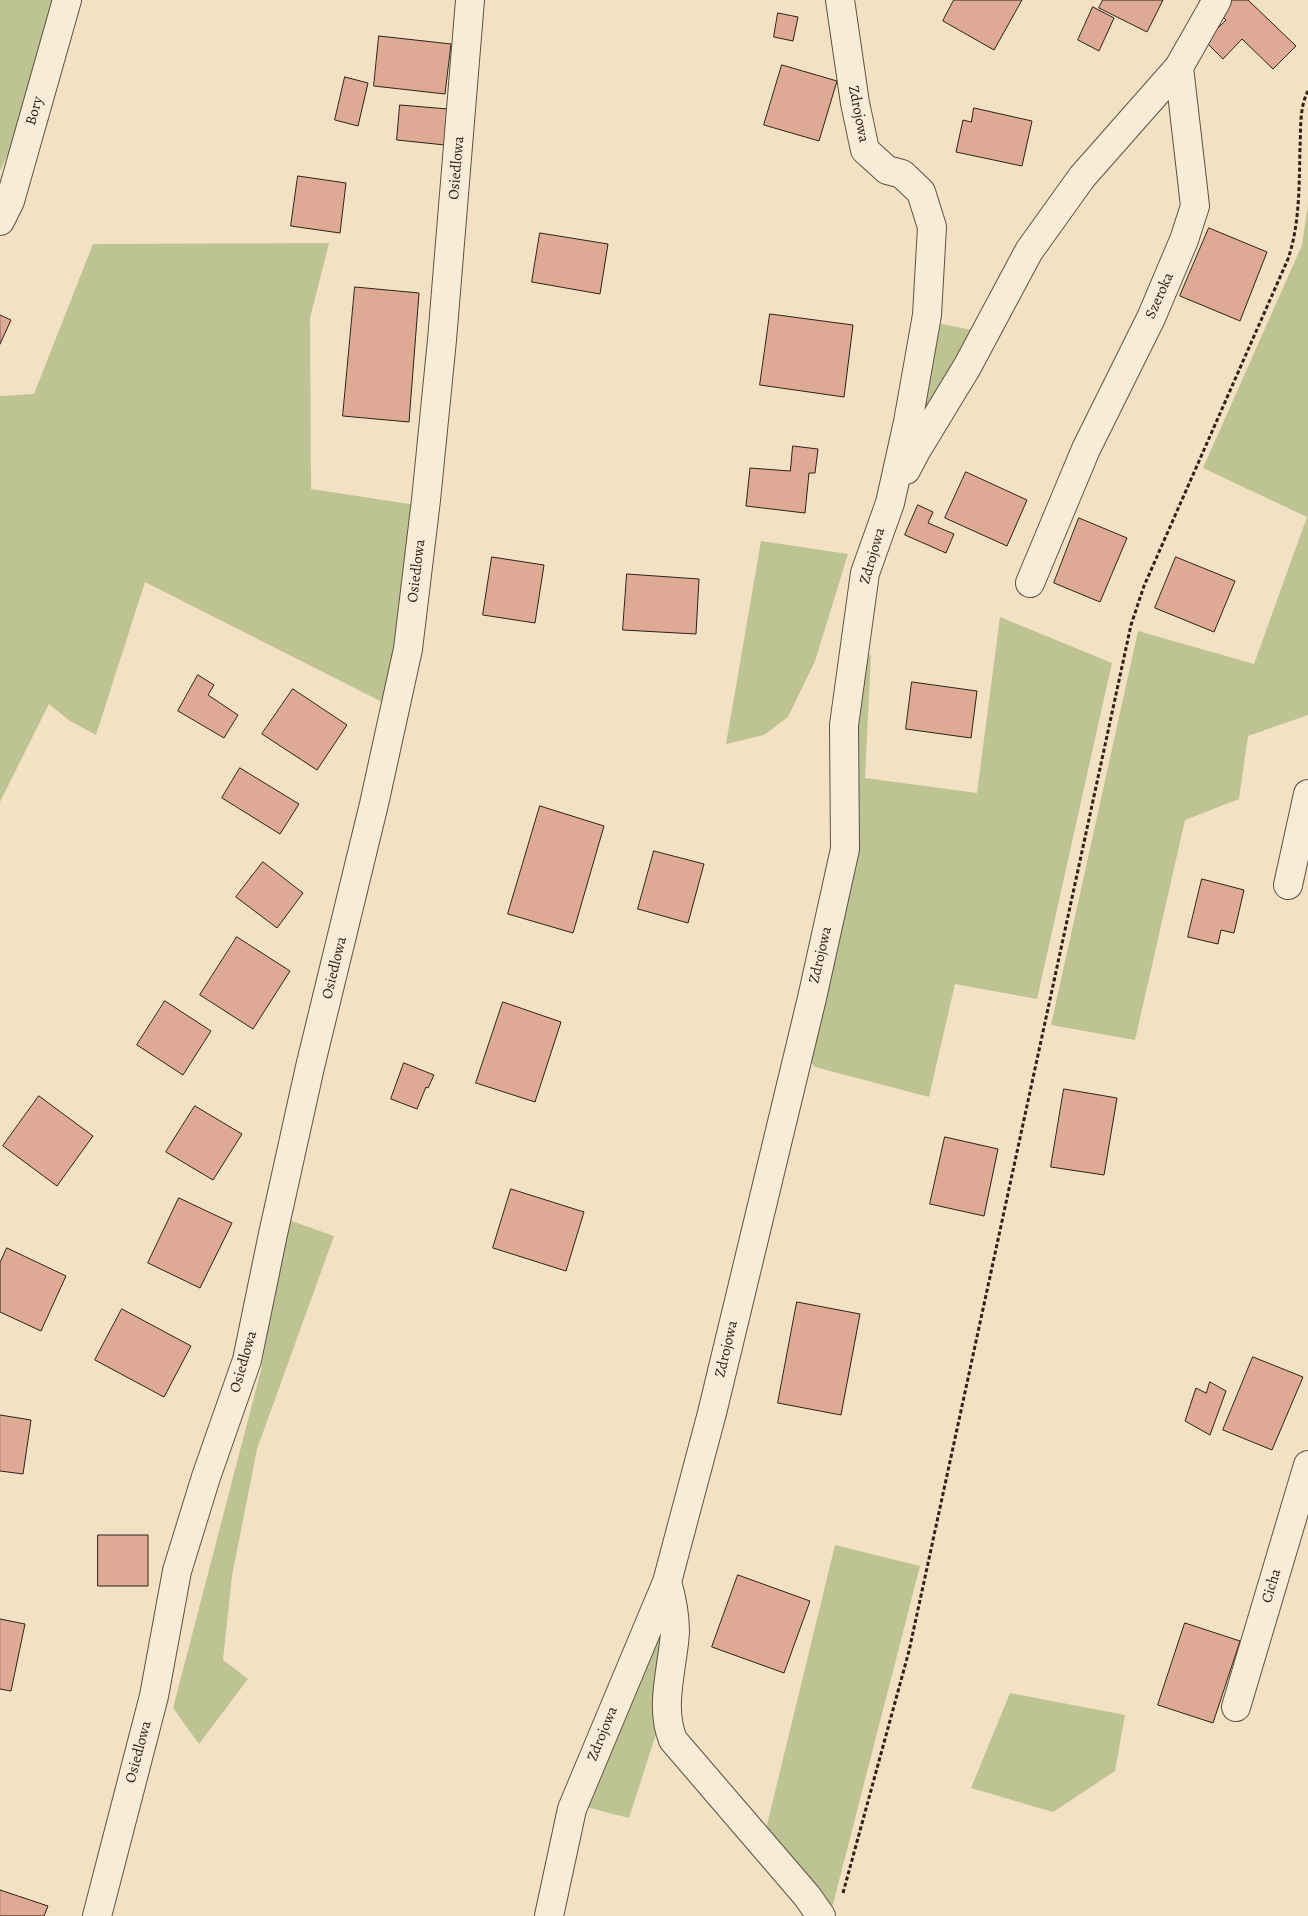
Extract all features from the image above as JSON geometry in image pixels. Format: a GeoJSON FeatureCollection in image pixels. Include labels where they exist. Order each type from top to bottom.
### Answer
{"type":"FeatureCollection","features":[{"type":"Feature","properties":{"kind":"street","name":"Bory"},"geometry":{"type":"LineString","coordinates":[[0,221],[10,201],[66,0]]}},
{"type":"Feature","properties":{"kind":"street","name":"Osiedlowa"},"geometry":{"type":"LineString","coordinates":[[97,1916],[154,1696],[178,1571],[206,1477],[247,1360],[277,1215],[374,804],[408,649],[426,500],[442,340],[470,0]]}},
{"type":"Feature","properties":{"kind":"street","name":"Zdrojowa"},"geometry":{"type":"LineString","coordinates":[[549,1916],[572,1809],[667,1582],[712,1413],[812,998],[845,849],[844,725],[865,573],[890,502],[908,422],[927,315],[932,227],[921,192],[902,174],[887,170],[865,150],[855,103],[840,0]]}},
{"type":"Feature","properties":{"kind":"street"},"geometry":{"type":"LineString","coordinates":[[890,502],[916,451],[967,367],[1029,251],[1082,177],[1179,67],[1217,0]]}},
{"type":"Feature","properties":{"kind":"street","name":"Szeroka"},"geometry":{"type":"LineString","coordinates":[[1030,582],[1086,449],[1150,318],[1184,240],[1195,206],[1179,67]]}},
{"type":"Feature","properties":{"kind":"street"},"geometry":{"type":"LineString","coordinates":[[1288,885],[1308,794]]}},
{"type":"Feature","properties":{"kind":"street","name":"Cicha"},"geometry":{"type":"LineString","coordinates":[[1236,1707],[1308,1465]]}},
{"type":"Feature","properties":{"kind":"street"},"geometry":{"type":"LineString","coordinates":[[667,1582],[674,1610],[675,1633],[667,1710],[668,1727],[673,1740],[807,1896],[821,1916]]}},
{"type":"Feature","properties":{"kind":"path"},"geometry":{"type":"LineString","coordinates":[[842,1899],[909,1651],[1131,625],[1144,586],[1295,238],[1298,220],[1302,115],[1308,92]]}},
{"type":"Feature","properties":{"kind":"green space"},"geometry":{"type":"Polygon","coordinates":[[[0,0],[54,0],[22,124],[0,171],[0,0]]]}},
{"type":"Feature","properties":{"kind":"green space"},"geometry":{"type":"Polygon","coordinates":[[[1308,204],[1308,715],[1248,736],[1239,799],[1185,820],[1135,1040],[1051,1025],[1138,631],[1254,664],[1307,517],[1203,468],[1302,245],[1308,204]]]}},
{"type":"Feature","properties":{"kind":"green space"},"geometry":{"type":"Polygon","coordinates":[[[329,243],[310,318],[311,489],[416,505],[386,704],[145,582],[96,735],[70,721],[49,704],[0,802],[0,396],[34,394],[93,244],[329,243]]]}},
{"type":"Feature","properties":{"kind":"green space"},"geometry":{"type":"Polygon","coordinates":[[[936,323],[972,330],[926,416],[918,414],[936,323]]]}},
{"type":"Feature","properties":{"kind":"green space"},"geometry":{"type":"Polygon","coordinates":[[[761,541],[848,554],[815,661],[788,717],[764,735],[726,744],[761,541]]]}},
{"type":"Feature","properties":{"kind":"green space"},"geometry":{"type":"Polygon","coordinates":[[[1000,617],[1112,663],[1037,999],[955,984],[929,1097],[815,1067],[807,1057],[860,667],[871,654],[865,778],[977,793],[1000,617]]]}},
{"type":"Feature","properties":{"kind":"green space"},"geometry":{"type":"Polygon","coordinates":[[[286,1219],[334,1236],[257,1449],[232,1576],[223,1660],[248,1679],[199,1744],[173,1708],[261,1370],[286,1219]]]}},
{"type":"Feature","properties":{"kind":"green space"},"geometry":{"type":"Polygon","coordinates":[[[835,1545],[920,1566],[830,1916],[765,1833],[835,1545]]]}},
{"type":"Feature","properties":{"kind":"green space"},"geometry":{"type":"Polygon","coordinates":[[[663,1632],[658,1728],[629,1818],[582,1806],[654,1633],[663,1632]]]}},
{"type":"Feature","properties":{"kind":"green space"},"geometry":{"type":"Polygon","coordinates":[[[1010,1693],[1125,1715],[1115,1771],[1053,1812],[971,1788],[1010,1693]]]}},
{"type":"Feature","properties":{"kind":"building"},"geometry":{"type":"Polygon","coordinates":[[[954,0],[1022,0],[994,50],[943,21],[954,0]]]}},
{"type":"Feature","properties":{"kind":"building"},"geometry":{"type":"Polygon","coordinates":[[[1103,0],[1163,0],[1147,32],[1099,8],[1103,0]]]}},
{"type":"Feature","properties":{"kind":"building"},"geometry":{"type":"Polygon","coordinates":[[[1232,0],[1248,0],[1296,46],[1273,69],[1242,39],[1223,59],[1205,41],[1226,20],[1219,13],[1232,0]]]}},
{"type":"Feature","properties":{"kind":"building"},"geometry":{"type":"Polygon","coordinates":[[[1093,7],[1114,18],[1099,51],[1078,40],[1093,7]]]}},
{"type":"Feature","properties":{"kind":"building"},"geometry":{"type":"Polygon","coordinates":[[[778,13],[798,17],[793,41],[774,37],[778,13]]]}},
{"type":"Feature","properties":{"kind":"building"},"geometry":{"type":"Polygon","coordinates":[[[379,36],[451,44],[445,94],[374,86],[379,36]]]}},
{"type":"Feature","properties":{"kind":"building"},"geometry":{"type":"Polygon","coordinates":[[[782,65],[837,81],[819,141],[764,125],[782,65]]]}},
{"type":"Feature","properties":{"kind":"building"},"geometry":{"type":"Polygon","coordinates":[[[345,77],[368,83],[358,126],[335,120],[345,77]]]}},
{"type":"Feature","properties":{"kind":"building"},"geometry":{"type":"Polygon","coordinates":[[[400,105],[448,109],[445,145],[397,140],[400,105]]]}},
{"type":"Feature","properties":{"kind":"building"},"geometry":{"type":"Polygon","coordinates":[[[974,108],[1032,121],[1022,166],[956,152],[963,120],[971,122],[974,108]]]}},
{"type":"Feature","properties":{"kind":"building"},"geometry":{"type":"Polygon","coordinates":[[[298,176],[346,183],[340,233],[291,226],[298,176]]]}},
{"type":"Feature","properties":{"kind":"building"},"geometry":{"type":"Polygon","coordinates":[[[1209,228],[1267,252],[1240,321],[1180,296],[1209,228]]]}},
{"type":"Feature","properties":{"kind":"building"},"geometry":{"type":"Polygon","coordinates":[[[540,233],[608,244],[600,294],[532,282],[540,233]]]}},
{"type":"Feature","properties":{"kind":"building"},"geometry":{"type":"Polygon","coordinates":[[[355,287],[419,293],[409,422],[343,416],[355,287]]]}},
{"type":"Feature","properties":{"kind":"building"},"geometry":{"type":"Polygon","coordinates":[[[770,314],[853,325],[844,397],[760,385],[770,314]]]}},
{"type":"Feature","properties":{"kind":"building"},"geometry":{"type":"Polygon","coordinates":[[[0,315],[11,320],[0,344],[0,315]]]}},
{"type":"Feature","properties":{"kind":"building"},"geometry":{"type":"Polygon","coordinates":[[[793,446],[818,449],[815,473],[809,473],[805,513],[746,506],[750,468],[790,471],[793,446]]]}},
{"type":"Feature","properties":{"kind":"building"},"geometry":{"type":"Polygon","coordinates":[[[966,472],[1027,500],[1007,546],[945,518],[966,472]]]}},
{"type":"Feature","properties":{"kind":"building"},"geometry":{"type":"Polygon","coordinates":[[[918,505],[933,512],[928,523],[954,534],[946,553],[905,535],[918,505]]]}},
{"type":"Feature","properties":{"kind":"building"},"geometry":{"type":"Polygon","coordinates":[[[1079,518],[1127,538],[1100,602],[1054,583],[1079,518]]]}},
{"type":"Feature","properties":{"kind":"building"},"geometry":{"type":"Polygon","coordinates":[[[492,557],[544,565],[535,623],[483,615],[492,557]]]}},
{"type":"Feature","properties":{"kind":"building"},"geometry":{"type":"Polygon","coordinates":[[[1176,557],[1235,581],[1214,632],[1155,608],[1176,557]]]}},
{"type":"Feature","properties":{"kind":"building"},"geometry":{"type":"Polygon","coordinates":[[[627,574],[699,579],[696,634],[623,630],[627,574]]]}},
{"type":"Feature","properties":{"kind":"building"},"geometry":{"type":"Polygon","coordinates":[[[198,675],[214,685],[208,695],[238,715],[224,738],[178,711],[198,675]]]}},
{"type":"Feature","properties":{"kind":"building"},"geometry":{"type":"Polygon","coordinates":[[[912,682],[977,691],[971,738],[906,729],[912,682]]]}},
{"type":"Feature","properties":{"kind":"building"},"geometry":{"type":"Polygon","coordinates":[[[293,689],[347,725],[317,770],[262,734],[293,689]]]}},
{"type":"Feature","properties":{"kind":"building"},"geometry":{"type":"Polygon","coordinates":[[[240,768],[299,804],[280,834],[222,798],[240,768]]]}},
{"type":"Feature","properties":{"kind":"building"},"geometry":{"type":"Polygon","coordinates":[[[540,806],[604,826],[573,933],[508,914],[540,806]]]}},
{"type":"Feature","properties":{"kind":"building"},"geometry":{"type":"Polygon","coordinates":[[[654,851],[704,864],[688,923],[638,909],[654,851]]]}},
{"type":"Feature","properties":{"kind":"building"},"geometry":{"type":"Polygon","coordinates":[[[263,862],[303,893],[277,928],[236,897],[263,862]]]}},
{"type":"Feature","properties":{"kind":"building"},"geometry":{"type":"Polygon","coordinates":[[[1202,879],[1244,890],[1234,933],[1221,930],[1218,944],[1188,937],[1202,879]]]}},
{"type":"Feature","properties":{"kind":"building"},"geometry":{"type":"Polygon","coordinates":[[[237,937],[290,971],[253,1029],[200,995],[237,937]]]}},
{"type":"Feature","properties":{"kind":"building"},"geometry":{"type":"Polygon","coordinates":[[[165,1001],[211,1031],[183,1075],[137,1045],[165,1001]]]}},
{"type":"Feature","properties":{"kind":"building"},"geometry":{"type":"Polygon","coordinates":[[[503,1002],[561,1022],[535,1102],[476,1083],[503,1002]]]}},
{"type":"Feature","properties":{"kind":"building"},"geometry":{"type":"Polygon","coordinates":[[[404,1063],[434,1075],[428,1088],[426,1087],[417,1109],[391,1099],[404,1063]]]}},
{"type":"Feature","properties":{"kind":"building"},"geometry":{"type":"Polygon","coordinates":[[[1064,1089],[1117,1098],[1104,1175],[1051,1167],[1064,1089]]]}},
{"type":"Feature","properties":{"kind":"building"},"geometry":{"type":"Polygon","coordinates":[[[39,1096],[93,1136],[57,1186],[3,1146],[39,1096]]]}},
{"type":"Feature","properties":{"kind":"building"},"geometry":{"type":"Polygon","coordinates":[[[195,1106],[242,1134],[213,1180],[166,1152],[195,1106]]]}},
{"type":"Feature","properties":{"kind":"building"},"geometry":{"type":"Polygon","coordinates":[[[945,1137],[998,1149],[984,1216],[930,1204],[945,1137]]]}},
{"type":"Feature","properties":{"kind":"building"},"geometry":{"type":"Polygon","coordinates":[[[511,1189],[584,1212],[566,1271],[493,1248],[511,1189]]]}},
{"type":"Feature","properties":{"kind":"building"},"geometry":{"type":"Polygon","coordinates":[[[179,1198],[232,1223],[200,1288],[148,1263],[179,1198]]]}},
{"type":"Feature","properties":{"kind":"building"},"geometry":{"type":"Polygon","coordinates":[[[7,1248],[66,1276],[41,1331],[0,1312],[0,1263],[7,1248]]]}},
{"type":"Feature","properties":{"kind":"building"},"geometry":{"type":"Polygon","coordinates":[[[797,1302],[860,1314],[841,1415],[778,1403],[797,1302]]]}},
{"type":"Feature","properties":{"kind":"building"},"geometry":{"type":"Polygon","coordinates":[[[122,1309],[191,1346],[164,1397],[95,1360],[122,1309]]]}},
{"type":"Feature","properties":{"kind":"building"},"geometry":{"type":"Polygon","coordinates":[[[1253,1357],[1303,1377],[1272,1450],[1223,1430],[1253,1357]]]}},
{"type":"Feature","properties":{"kind":"building"},"geometry":{"type":"Polygon","coordinates":[[[1210,1382],[1226,1391],[1210,1435],[1185,1421],[1196,1388],[1206,1393],[1210,1382]]]}},
{"type":"Feature","properties":{"kind":"building"},"geometry":{"type":"Polygon","coordinates":[[[0,1415],[31,1420],[23,1474],[0,1471],[0,1415]]]}},
{"type":"Feature","properties":{"kind":"building"},"geometry":{"type":"Polygon","coordinates":[[[98,1535],[148,1535],[148,1586],[98,1586],[98,1535]]]}},
{"type":"Feature","properties":{"kind":"building"},"geometry":{"type":"Polygon","coordinates":[[[738,1575],[810,1601],[784,1673],[712,1647],[738,1575]]]}},
{"type":"Feature","properties":{"kind":"building"},"geometry":{"type":"Polygon","coordinates":[[[0,1619],[25,1624],[11,1691],[0,1689],[0,1619]]]}},
{"type":"Feature","properties":{"kind":"building"},"geometry":{"type":"Polygon","coordinates":[[[1185,1623],[1240,1641],[1213,1723],[1158,1705],[1185,1623]]]}},
{"type":"Feature","properties":{"kind":"building"},"geometry":{"type":"Polygon","coordinates":[[[0,1890],[48,1906],[44,1916],[0,1916],[0,1890]]]}}]}
